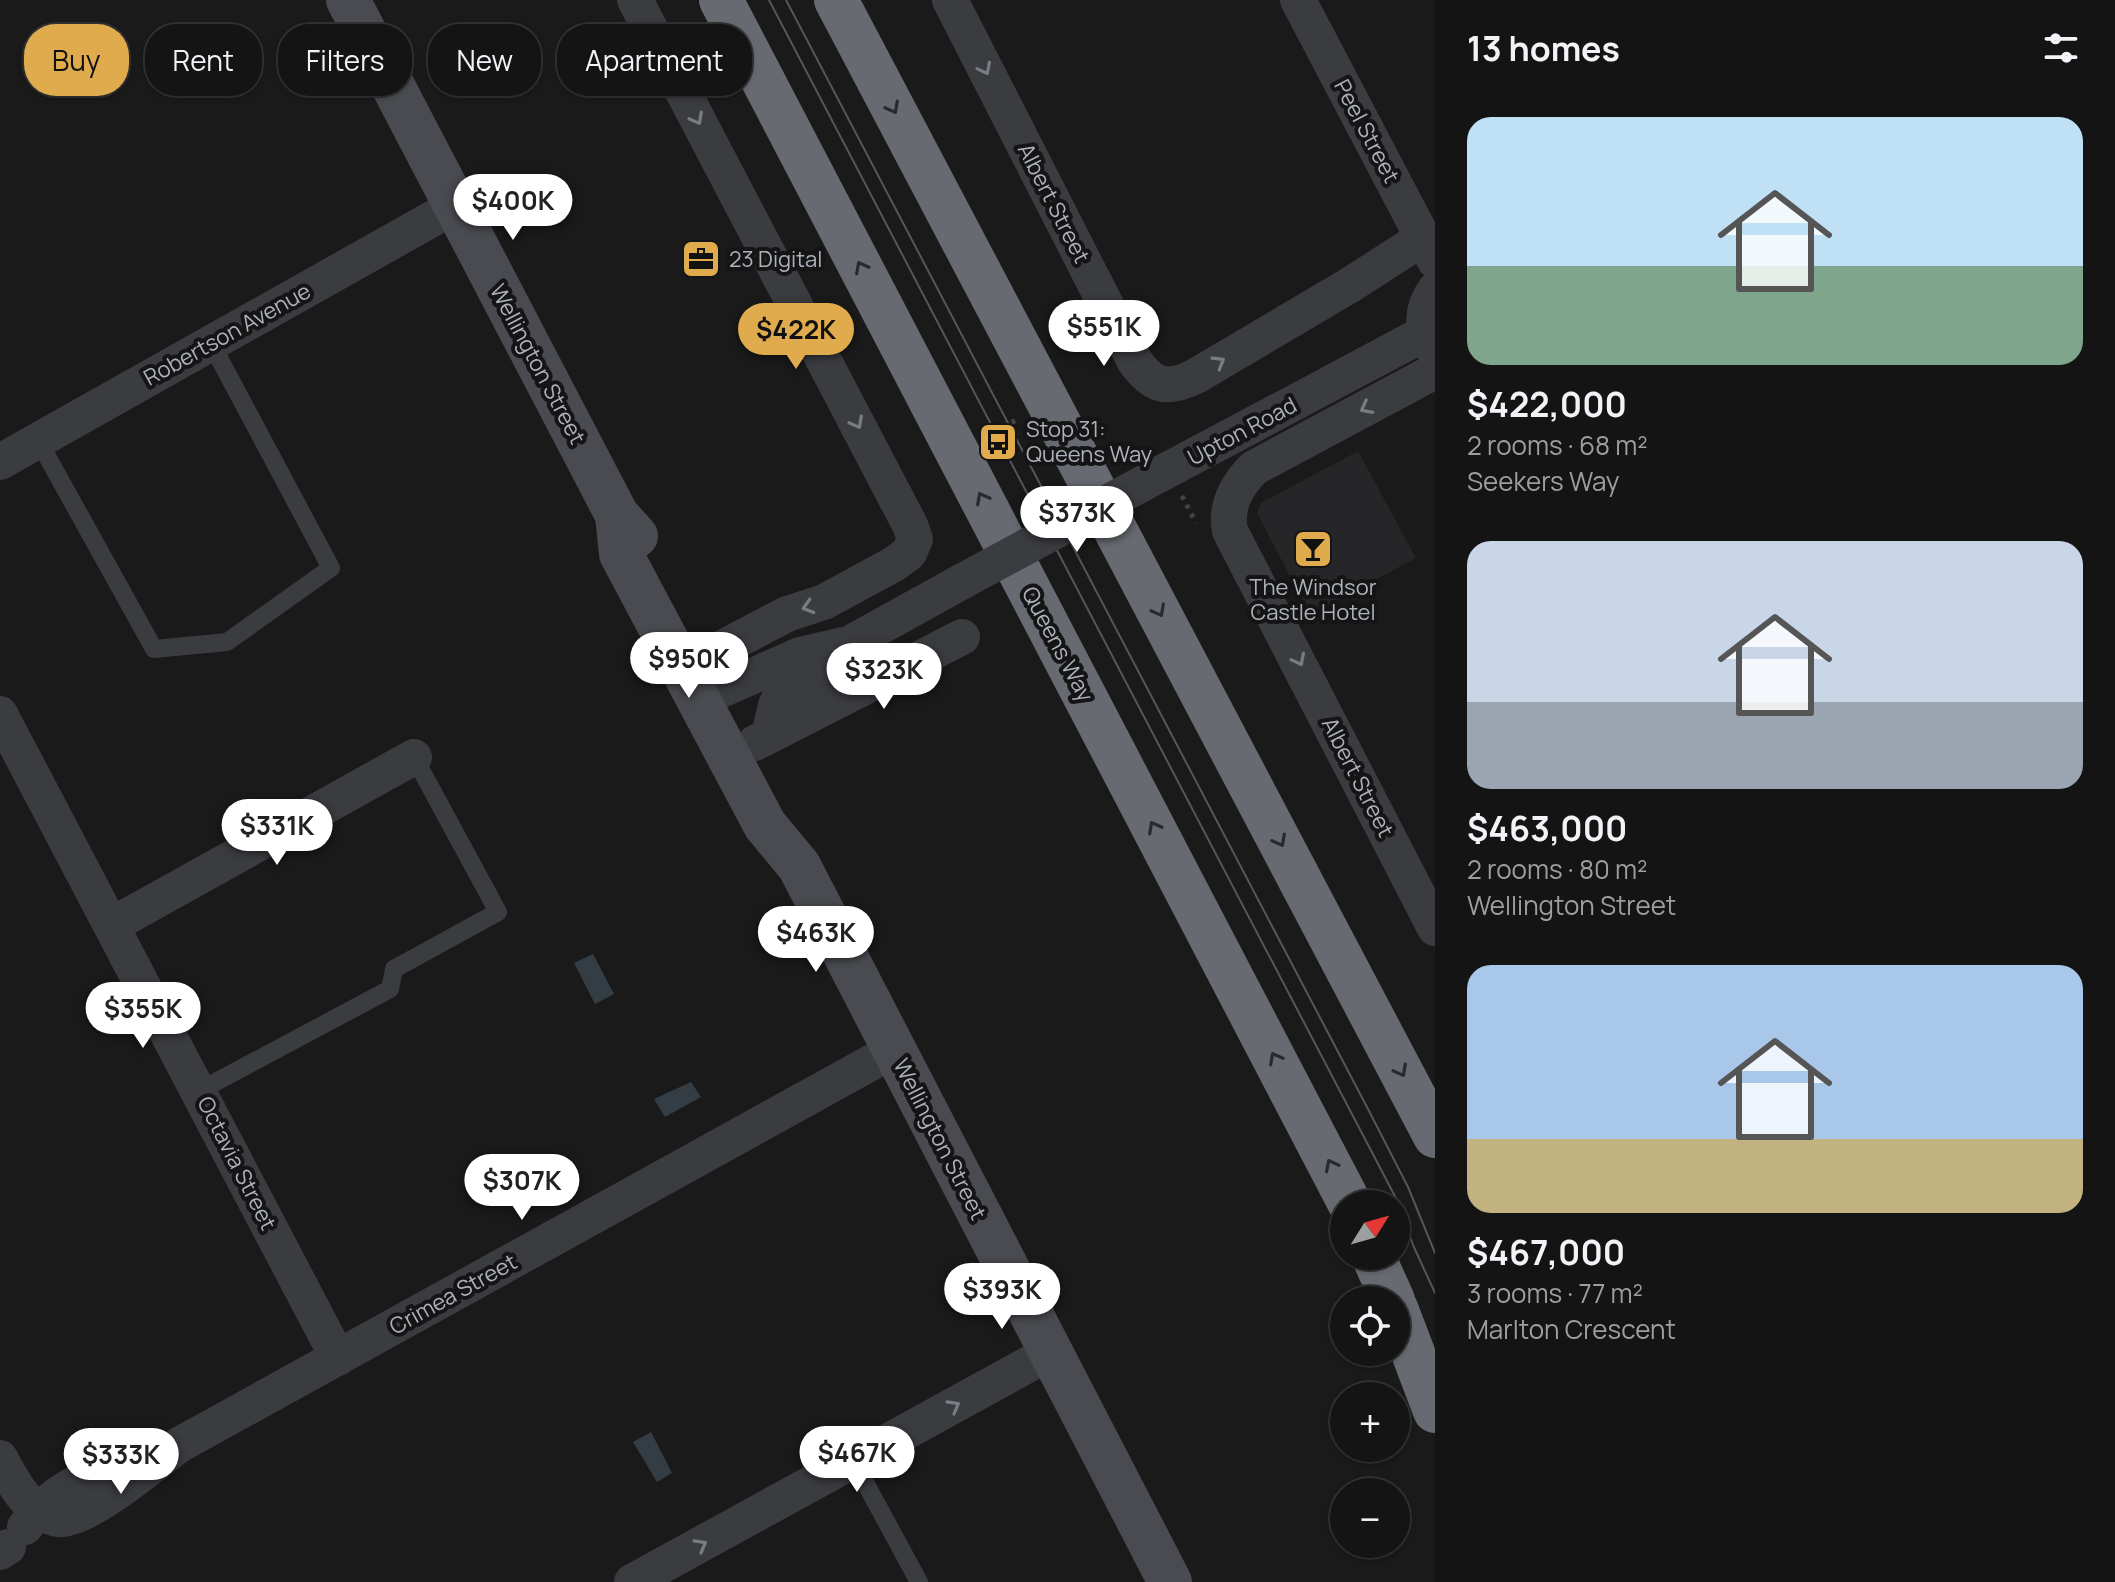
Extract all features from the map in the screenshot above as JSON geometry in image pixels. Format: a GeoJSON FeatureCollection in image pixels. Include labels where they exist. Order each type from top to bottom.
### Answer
{"type":"FeatureCollection","features":[{"type":"Feature","properties":{"kind":"highway","name":"Queens Way"},"geometry":{"type":"LineString","coordinates":[[721,0],[1343,1190]]}},
{"type":"Feature","properties":{"kind":"highway"},"geometry":{"type":"LineString","coordinates":[[836,0],[850,20],[1435,1136]]}},
{"type":"Feature","properties":{"kind":"highway"},"geometry":{"type":"LineString","coordinates":[[1410,1345],[1435,1411]]}},
{"type":"Feature","properties":{"kind":"street","name":"Wellington Street"},"geometry":{"type":"LineString","coordinates":[[348,0],[617,515],[621,554],[699,666],[760,740],[787,815],[799,866]]}},
{"type":"Feature","properties":{"kind":"street"},"geometry":{"type":"LineString","coordinates":[[635,0],[915,539],[909,553],[894,564],[824,602],[787,614],[699,666]]}},
{"type":"Feature","properties":{"kind":"street","name":"Albert Street"},"geometry":{"type":"LineString","coordinates":[[950,0],[1134,360],[1145,376],[1160,384],[1181,384],[1350,285],[1429,250]]}},
{"type":"Feature","properties":{"kind":"street","name":"Peel Street"},"geometry":{"type":"LineString","coordinates":[[1298,0],[1429,250]]}},
{"type":"Feature","properties":{"kind":"street","name":"Robertson Avenue"},"geometry":{"type":"LineString","coordinates":[[0,462],[455,206]]}},
{"type":"Feature","properties":{"kind":"street"},"geometry":{"type":"LineString","coordinates":[[1430,342],[1424,313],[1435,290]]}},
{"type":"Feature","properties":{"kind":"street","name":"Upton Road"},"geometry":{"type":"LineString","coordinates":[[760,740],[778,698],[820,671],[849,644],[1164,472],[1430,342]]}},
{"type":"Feature","properties":{"kind":"street","name":"Albert Street"},"geometry":{"type":"LineString","coordinates":[[1435,371],[1254,468],[1235,493],[1228,519],[1230,531],[1435,928]]}},
{"type":"Feature","properties":{"kind":"street"},"geometry":{"type":"LineString","coordinates":[[760,740],[962,637]]}},
{"type":"Feature","properties":{"kind":"street","name":"Upton Road"},"geometry":{"type":"LineString","coordinates":[[699,666],[800,655],[849,644]]}},
{"type":"Feature","properties":{"kind":"street","name":"Wellington Street"},"geometry":{"type":"LineString","coordinates":[[699,666],[765,825],[799,866],[1170,1582]]}},
{"type":"Feature","properties":{"kind":"street","name":"Octavia Street"},"geometry":{"type":"LineString","coordinates":[[0,714],[338,1358]]}},
{"type":"Feature","properties":{"kind":"street"},"geometry":{"type":"LineString","coordinates":[[112,925],[414,757]]}},
{"type":"Feature","properties":{"kind":"street","name":"Crimea Street"},"geometry":{"type":"LineString","coordinates":[[18,1534],[74,1516],[106,1499],[179,1445],[894,1050]]}},
{"type":"Feature","properties":{"kind":"street"},"geometry":{"type":"LineString","coordinates":[[632,1582],[1051,1352]]}},
{"type":"Feature","properties":{"kind":"street"},"geometry":{"type":"LineString","coordinates":[[0,1458],[21,1494],[18,1534]]}},
{"type":"Feature","properties":{"kind":"lane"},"geometry":{"type":"LineString","coordinates":[[38,440],[154,649],[227,642],[331,568],[211,343]]}},
{"type":"Feature","properties":{"kind":"lane"},"geometry":{"type":"LineString","coordinates":[[199,1091],[390,989],[394,969],[498,912],[414,757]]}},
{"type":"Feature","properties":{"kind":"lane"},"geometry":{"type":"LineString","coordinates":[[854,1462],[919,1582]]}},
{"type":"Feature","properties":{"kind":"path"},"geometry":{"type":"LineString","coordinates":[[994,432],[1019,419]]}},
{"type":"Feature","properties":{"kind":"shaded area"},"geometry":{"type":"Polygon","coordinates":[[[1358,451],[1416,558],[1310,615],[1257,513],[1261,503],[1358,451]]]}},
{"type":"Feature","properties":{"kind":"shaded area"},"geometry":{"type":"Polygon","coordinates":[[[593,954],[614,994],[595,1004],[574,963],[593,954]]]}},
{"type":"Feature","properties":{"kind":"shaded area"},"geometry":{"type":"Polygon","coordinates":[[[691,1082],[701,1097],[665,1117],[654,1099],[691,1082]]]}},
{"type":"Feature","properties":{"kind":"shaded area"},"geometry":{"type":"Polygon","coordinates":[[[651,1432],[672,1473],[657,1482],[633,1442],[651,1432]]]}},
{"type":"Feature","properties":{"kind":"tram line"},"geometry":{"type":"LineString","coordinates":[[769,0],[1399,1204],[1435,1293]]}},
{"type":"Feature","properties":{"kind":"tram line"},"geometry":{"type":"LineString","coordinates":[[786,0],[1368,1109],[1408,1187],[1435,1253]]}},
{"type":"Feature","properties":{"kind":"place","name":"23 Digital"},"geometry":{"type":"Point","coordinates":[701,259]}},
{"type":"Feature","properties":{"kind":"place","name":"Stop 31: Queens Way"},"geometry":{"type":"Point","coordinates":[998,442]}},
{"type":"Feature","properties":{"kind":"place","name":"The Windsor Castle Hotel"},"geometry":{"type":"Point","coordinates":[1313,549]}}]}
